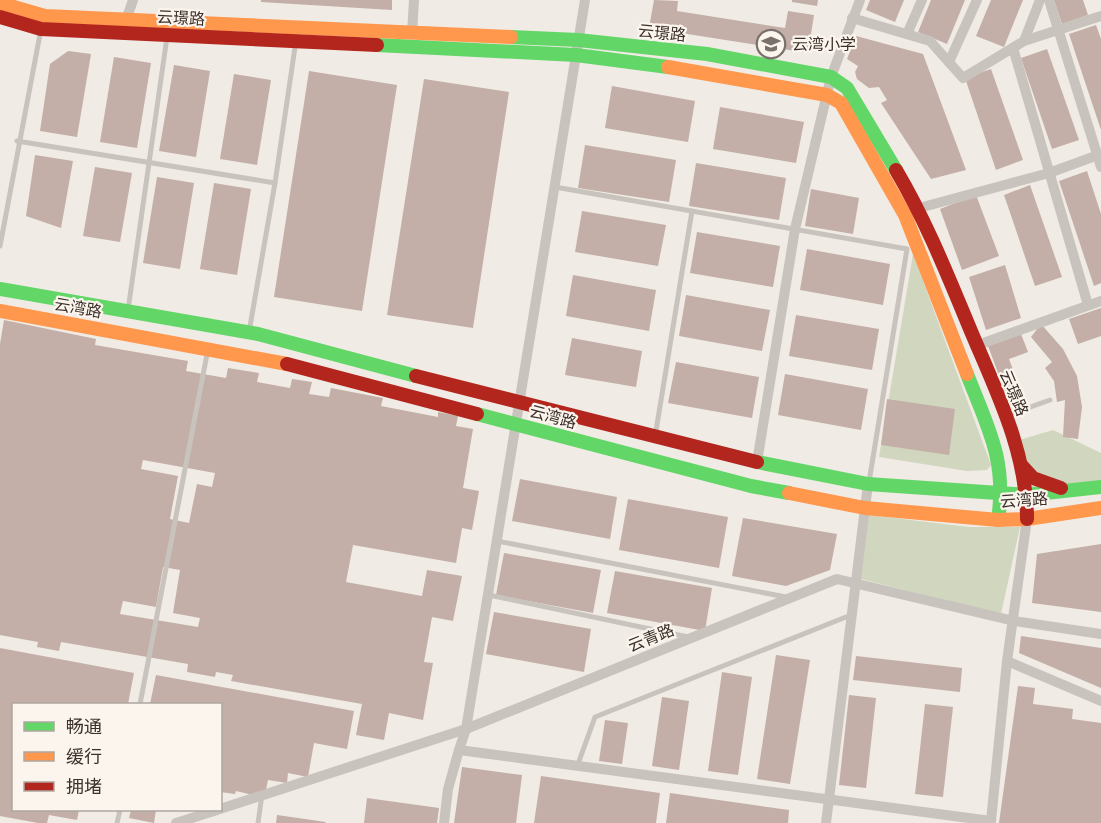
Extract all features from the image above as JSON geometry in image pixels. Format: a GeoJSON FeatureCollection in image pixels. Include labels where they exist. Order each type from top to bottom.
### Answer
{"type":"FeatureCollection","features":[{"type":"Feature","properties":{"kind":"street"},"geometry":{"type":"LineString","coordinates":[[126,20],[133,0]]}},
{"type":"Feature","properties":{"kind":"street"},"geometry":{"type":"LineString","coordinates":[[412,33],[414,0]]}},
{"type":"Feature","properties":{"kind":"street"},"geometry":{"type":"LineString","coordinates":[[444,823],[448,789],[466,729],[585,0]]}},
{"type":"Feature","properties":{"kind":"street"},"geometry":{"type":"LineString","coordinates":[[757,462],[795,229],[831,77],[860,0]]}},
{"type":"Feature","properties":{"kind":"street"},"geometry":{"type":"LineString","coordinates":[[907,34],[922,0]]}},
{"type":"Feature","properties":{"kind":"street"},"geometry":{"type":"LineString","coordinates":[[949,62],[977,0]]}},
{"type":"Feature","properties":{"kind":"street"},"geometry":{"type":"LineString","coordinates":[[1024,41],[1040,0]]}},
{"type":"Feature","properties":{"kind":"street"},"geometry":{"type":"LineString","coordinates":[[1049,0],[1101,167]]}},
{"type":"Feature","properties":{"kind":"street","name":"云璟路"},"geometry":{"type":"LineString","coordinates":[[0,3],[16,4],[43,22],[126,20],[168,28]]}},
{"type":"Feature","properties":{"kind":"street"},"geometry":{"type":"LineString","coordinates":[[852,18],[930,41],[963,78],[1024,41],[1101,16]]}},
{"type":"Feature","properties":{"kind":"street","name":"云璟路"},"geometry":{"type":"LineString","coordinates":[[0,17],[43,22],[297,34],[576,55],[705,72],[827,95]]}},
{"type":"Feature","properties":{"kind":"street","name":"云璟路"},"geometry":{"type":"LineString","coordinates":[[297,34],[412,33],[578,40],[706,54],[831,77],[847,88],[919,208],[1016,441],[1027,495],[1027,519]]}},
{"type":"Feature","properties":{"kind":"street"},"geometry":{"type":"LineString","coordinates":[[1012,48],[1088,306]]}},
{"type":"Feature","properties":{"kind":"street"},"geometry":{"type":"LineString","coordinates":[[827,95],[841,103],[904,215],[999,458],[1002,494],[998,520]]}},
{"type":"Feature","properties":{"kind":"street"},"geometry":{"type":"LineString","coordinates":[[919,208],[1049,173],[1099,155]]}},
{"type":"Feature","properties":{"kind":"street","name":"云湾路"},"geometry":{"type":"LineString","coordinates":[[0,289],[249,332],[519,404],[757,462],[868,484],[1027,495],[1101,487]]}},
{"type":"Feature","properties":{"kind":"street"},"geometry":{"type":"LineString","coordinates":[[975,346],[1101,301]]}},
{"type":"Feature","properties":{"kind":"street","name":"云湾路"},"geometry":{"type":"LineString","coordinates":[[0,310],[265,358],[751,486],[865,508],[998,520],[1027,519],[1101,508]]}},
{"type":"Feature","properties":{"kind":"street"},"geometry":{"type":"LineString","coordinates":[[963,492],[983,486],[994,479],[1000,465]]}},
{"type":"Feature","properties":{"kind":"street"},"geometry":{"type":"LineString","coordinates":[[1021,465],[1033,478],[1069,490]]}},
{"type":"Feature","properties":{"kind":"street"},"geometry":{"type":"LineString","coordinates":[[826,823],[868,484]]}},
{"type":"Feature","properties":{"kind":"street"},"geometry":{"type":"LineString","coordinates":[[459,750],[578,764],[991,822],[1007,661],[1027,519]]}},
{"type":"Feature","properties":{"kind":"street","name":"云青路"},"geometry":{"type":"LineString","coordinates":[[222,808],[466,729],[837,579],[1014,621],[1101,634]]}},
{"type":"Feature","properties":{"kind":"street"},"geometry":{"type":"LineString","coordinates":[[1007,661],[1101,701]]}},
{"type":"Feature","properties":{"kind":"street","name":"云青路"},"geometry":{"type":"LineString","coordinates":[[176,823],[213,811]]}},
{"type":"Feature","properties":{"kind":"lane"},"geometry":{"type":"LineString","coordinates":[[0,246],[17,141],[43,22]]}},
{"type":"Feature","properties":{"kind":"lane"},"geometry":{"type":"LineString","coordinates":[[128,312],[168,28]]}},
{"type":"Feature","properties":{"kind":"lane"},"geometry":{"type":"LineString","coordinates":[[249,332],[275,183],[297,34]]}},
{"type":"Feature","properties":{"kind":"lane"},"geometry":{"type":"LineString","coordinates":[[17,141],[275,183]]}},
{"type":"Feature","properties":{"kind":"lane"},"geometry":{"type":"LineString","coordinates":[[554,187],[907,249],[868,484]]}},
{"type":"Feature","properties":{"kind":"lane"},"geometry":{"type":"LineString","coordinates":[[0,199],[8,200]]}},
{"type":"Feature","properties":{"kind":"lane"},"geometry":{"type":"LineString","coordinates":[[655,437],[692,211]]}},
{"type":"Feature","properties":{"kind":"lane"},"geometry":{"type":"LineString","coordinates":[[140,703],[208,348]]}},
{"type":"Feature","properties":{"kind":"lane"},"geometry":{"type":"LineString","coordinates":[[1006,415],[1050,400]]}},
{"type":"Feature","properties":{"kind":"lane"},"geometry":{"type":"LineString","coordinates":[[497,541],[791,598]]}},
{"type":"Feature","properties":{"kind":"lane"},"geometry":{"type":"LineString","coordinates":[[488,595],[693,638]]}},
{"type":"Feature","properties":{"kind":"lane"},"geometry":{"type":"LineString","coordinates":[[578,764],[595,717],[852,615]]}},
{"type":"Feature","properties":{"kind":"lane"},"geometry":{"type":"LineString","coordinates":[[258,823],[262,795]]}},
{"type":"Feature","properties":{"kind":"green space"},"geometry":{"type":"Polygon","coordinates":[[[913,254],[991,465],[987,470],[967,471],[879,457],[913,254]]]}},
{"type":"Feature","properties":{"kind":"green space"},"geometry":{"type":"Polygon","coordinates":[[[1053,430],[1101,453],[1101,487],[1027,495],[1016,441],[1053,430]]]}},
{"type":"Feature","properties":{"kind":"green space"},"geometry":{"type":"Polygon","coordinates":[[[869,515],[969,527],[1020,527],[1001,614],[861,579],[869,515]]]}},
{"type":"Feature","properties":{"kind":"building"},"geometry":{"type":"Polygon","coordinates":[[[261,0],[392,0],[392,10],[261,2],[261,0]]]}},
{"type":"Feature","properties":{"kind":"building"},"geometry":{"type":"Polygon","coordinates":[[[654,0],[678,1],[677,11],[785,28],[788,11],[814,15],[808,53],[649,28],[654,0]]]}},
{"type":"Feature","properties":{"kind":"building"},"geometry":{"type":"Polygon","coordinates":[[[792,0],[818,0],[817,6],[792,2],[792,0]]]}},
{"type":"Feature","properties":{"kind":"building"},"geometry":{"type":"Polygon","coordinates":[[[870,0],[904,0],[895,22],[866,10],[870,0]]]}},
{"type":"Feature","properties":{"kind":"building"},"geometry":{"type":"Polygon","coordinates":[[[931,0],[965,0],[947,44],[918,32],[931,0]]]}},
{"type":"Feature","properties":{"kind":"building"},"geometry":{"type":"Polygon","coordinates":[[[991,0],[1023,0],[1004,47],[976,36],[991,0]]]}},
{"type":"Feature","properties":{"kind":"building"},"geometry":{"type":"Polygon","coordinates":[[[1054,0],[1083,0],[1088,15],[1062,24],[1054,0]]]}},
{"type":"Feature","properties":{"kind":"building"},"geometry":{"type":"Polygon","coordinates":[[[1096,25],[1101,39],[1101,130],[1069,34],[1096,25]]]}},
{"type":"Feature","properties":{"kind":"building"},"geometry":{"type":"Polygon","coordinates":[[[856,36],[923,54],[966,170],[931,179],[881,103],[887,100],[879,87],[869,88],[857,79],[855,72],[858,66],[847,59],[856,36]]]}},
{"type":"Feature","properties":{"kind":"building"},"geometry":{"type":"Polygon","coordinates":[[[1047,49],[1079,140],[1052,149],[1021,58],[1047,49]]]}},
{"type":"Feature","properties":{"kind":"building"},"geometry":{"type":"Polygon","coordinates":[[[68,51],[91,54],[77,137],[40,131],[50,64],[68,51]]]}},
{"type":"Feature","properties":{"kind":"building"},"geometry":{"type":"Polygon","coordinates":[[[114,57],[151,63],[137,148],[100,142],[114,57]]]}},
{"type":"Feature","properties":{"kind":"building"},"geometry":{"type":"Polygon","coordinates":[[[174,65],[210,71],[196,157],[159,151],[174,65]]]}},
{"type":"Feature","properties":{"kind":"building"},"geometry":{"type":"Polygon","coordinates":[[[991,69],[1023,160],[996,170],[965,78],[991,69]]]}},
{"type":"Feature","properties":{"kind":"building"},"geometry":{"type":"Polygon","coordinates":[[[309,71],[397,85],[362,311],[274,297],[309,71]]]}},
{"type":"Feature","properties":{"kind":"building"},"geometry":{"type":"Polygon","coordinates":[[[234,74],[271,80],[257,165],[220,159],[234,74]]]}},
{"type":"Feature","properties":{"kind":"building"},"geometry":{"type":"Polygon","coordinates":[[[424,79],[509,92],[473,328],[387,315],[424,79]]]}},
{"type":"Feature","properties":{"kind":"building"},"geometry":{"type":"Polygon","coordinates":[[[612,86],[695,101],[688,142],[605,128],[612,86]]]}},
{"type":"Feature","properties":{"kind":"building"},"geometry":{"type":"Polygon","coordinates":[[[720,107],[804,122],[796,163],[713,149],[720,107]]]}},
{"type":"Feature","properties":{"kind":"building"},"geometry":{"type":"Polygon","coordinates":[[[585,145],[676,160],[669,202],[578,188],[585,145]]]}},
{"type":"Feature","properties":{"kind":"building"},"geometry":{"type":"Polygon","coordinates":[[[35,155],[73,161],[61,228],[26,216],[35,155]]]}},
{"type":"Feature","properties":{"kind":"building"},"geometry":{"type":"Polygon","coordinates":[[[696,163],[786,178],[779,220],[689,206],[696,163]]]}},
{"type":"Feature","properties":{"kind":"building"},"geometry":{"type":"Polygon","coordinates":[[[95,167],[132,173],[120,242],[83,236],[95,167]]]}},
{"type":"Feature","properties":{"kind":"building"},"geometry":{"type":"Polygon","coordinates":[[[1087,171],[1101,214],[1101,283],[1094,286],[1059,181],[1087,171]]]}},
{"type":"Feature","properties":{"kind":"building"},"geometry":{"type":"Polygon","coordinates":[[[157,177],[194,183],[180,269],[143,263],[157,177]]]}},
{"type":"Feature","properties":{"kind":"building"},"geometry":{"type":"Polygon","coordinates":[[[214,183],[251,189],[237,275],[200,269],[214,183]]]}},
{"type":"Feature","properties":{"kind":"building"},"geometry":{"type":"Polygon","coordinates":[[[1030,185],[1062,277],[1035,286],[1004,195],[1030,185]]]}},
{"type":"Feature","properties":{"kind":"building"},"geometry":{"type":"Polygon","coordinates":[[[811,189],[859,198],[853,234],[805,226],[811,189]]]}},
{"type":"Feature","properties":{"kind":"building"},"geometry":{"type":"Polygon","coordinates":[[[976,195],[999,256],[962,270],[940,209],[976,195]]]}},
{"type":"Feature","properties":{"kind":"building"},"geometry":{"type":"Polygon","coordinates":[[[582,211],[666,225],[658,266],[575,252],[582,211]]]}},
{"type":"Feature","properties":{"kind":"building"},"geometry":{"type":"Polygon","coordinates":[[[697,232],[780,246],[773,287],[690,273],[697,232]]]}},
{"type":"Feature","properties":{"kind":"building"},"geometry":{"type":"Polygon","coordinates":[[[807,249],[890,264],[883,305],[800,290],[807,249]]]}},
{"type":"Feature","properties":{"kind":"building"},"geometry":{"type":"Polygon","coordinates":[[[1005,265],[1021,318],[986,330],[969,277],[1005,265]]]}},
{"type":"Feature","properties":{"kind":"building"},"geometry":{"type":"Polygon","coordinates":[[[573,275],[656,290],[649,331],[566,316],[573,275]]]}},
{"type":"Feature","properties":{"kind":"building"},"geometry":{"type":"Polygon","coordinates":[[[686,295],[770,310],[762,351],[679,336],[686,295]]]}},
{"type":"Feature","properties":{"kind":"building"},"geometry":{"type":"Polygon","coordinates":[[[1101,308],[1101,336],[1078,344],[1069,319],[1101,308]]]}},
{"type":"Feature","properties":{"kind":"building"},"geometry":{"type":"Polygon","coordinates":[[[796,315],[879,329],[872,370],[789,356],[796,315]]]}},
{"type":"Feature","properties":{"kind":"building"},"geometry":{"type":"Polygon","coordinates":[[[4,320],[96,339],[95,345],[188,361],[186,371],[226,378],[228,368],[259,373],[257,382],[290,388],[292,379],[312,382],[309,394],[329,397],[331,388],[383,398],[381,406],[438,417],[438,412],[458,416],[456,426],[473,429],[463,488],[479,491],[472,530],[462,528],[456,563],[353,545],[346,582],[422,596],[427,570],[462,576],[453,621],[432,617],[424,662],[433,663],[423,720],[389,713],[384,740],[356,735],[362,704],[231,681],[233,675],[216,672],[215,677],[187,672],[188,664],[61,642],[59,651],[37,647],[38,642],[0,635],[0,344],[4,320]],[[143,460],[141,469],[178,476],[170,519],[189,523],[197,484],[212,487],[215,473],[143,460]],[[163,567],[156,607],[123,601],[120,614],[198,627],[200,618],[173,613],[180,570],[163,567]]]}},
{"type":"Feature","properties":{"kind":"building"},"geometry":{"type":"Polygon","coordinates":[[[1041,324],[1063,349],[1077,376],[1082,407],[1078,439],[1063,437],[1065,400],[1057,402],[1054,381],[1045,368],[1052,362],[1031,337],[1041,324]]]}},
{"type":"Feature","properties":{"kind":"building"},"geometry":{"type":"Polygon","coordinates":[[[1021,334],[1028,352],[1009,359],[1020,388],[1006,394],[988,346],[1021,334]]]}},
{"type":"Feature","properties":{"kind":"building"},"geometry":{"type":"Polygon","coordinates":[[[572,338],[642,351],[636,387],[565,375],[572,338]]]}},
{"type":"Feature","properties":{"kind":"building"},"geometry":{"type":"Polygon","coordinates":[[[676,362],[759,377],[752,418],[668,403],[676,362]]]}},
{"type":"Feature","properties":{"kind":"building"},"geometry":{"type":"Polygon","coordinates":[[[785,374],[868,389],[861,430],[778,415],[785,374]]]}},
{"type":"Feature","properties":{"kind":"building"},"geometry":{"type":"Polygon","coordinates":[[[887,399],[955,409],[949,455],[881,445],[887,399]]]}},
{"type":"Feature","properties":{"kind":"building"},"geometry":{"type":"Polygon","coordinates":[[[520,479],[617,497],[610,539],[512,521],[520,479]]]}},
{"type":"Feature","properties":{"kind":"building"},"geometry":{"type":"Polygon","coordinates":[[[628,499],[728,517],[719,568],[619,550],[628,499]]]}},
{"type":"Feature","properties":{"kind":"building"},"geometry":{"type":"Polygon","coordinates":[[[743,518],[837,534],[830,570],[786,586],[732,576],[743,518]]]}},
{"type":"Feature","properties":{"kind":"building"},"geometry":{"type":"Polygon","coordinates":[[[1101,544],[1101,612],[1032,603],[1037,554],[1101,544]]]}},
{"type":"Feature","properties":{"kind":"building"},"geometry":{"type":"Polygon","coordinates":[[[504,553],[601,570],[593,613],[496,595],[504,553]]]}},
{"type":"Feature","properties":{"kind":"building"},"geometry":{"type":"Polygon","coordinates":[[[615,571],[712,588],[705,631],[607,613],[615,571]]]}},
{"type":"Feature","properties":{"kind":"building"},"geometry":{"type":"Polygon","coordinates":[[[494,612],[591,629],[584,672],[486,654],[494,612]]]}},
{"type":"Feature","properties":{"kind":"building"},"geometry":{"type":"Polygon","coordinates":[[[1021,636],[1101,648],[1101,688],[1019,653],[1021,636]]]}},
{"type":"Feature","properties":{"kind":"building"},"geometry":{"type":"Polygon","coordinates":[[[0,648],[134,673],[128,703],[12,703],[12,811],[79,811],[77,820],[49,815],[47,823],[0,816],[0,648]]]}},
{"type":"Feature","properties":{"kind":"building"},"geometry":{"type":"Polygon","coordinates":[[[776,655],[810,660],[790,784],[757,779],[776,655]]]}},
{"type":"Feature","properties":{"kind":"building"},"geometry":{"type":"Polygon","coordinates":[[[856,656],[962,668],[960,692],[853,680],[856,656]]]}},
{"type":"Feature","properties":{"kind":"building"},"geometry":{"type":"Polygon","coordinates":[[[722,672],[752,677],[738,775],[708,771],[722,672]]]}},
{"type":"Feature","properties":{"kind":"building"},"geometry":{"type":"Polygon","coordinates":[[[156,675],[354,711],[347,749],[314,743],[308,777],[288,773],[287,783],[268,780],[266,790],[253,795],[236,791],[235,794],[222,792],[222,703],[150,703],[156,675]]]}},
{"type":"Feature","properties":{"kind":"building"},"geometry":{"type":"Polygon","coordinates":[[[1018,686],[1035,688],[1033,704],[1073,709],[1072,719],[1101,723],[1101,823],[999,823],[1018,686]]]}},
{"type":"Feature","properties":{"kind":"building"},"geometry":{"type":"Polygon","coordinates":[[[849,695],[876,698],[866,788],[839,785],[849,695]]]}},
{"type":"Feature","properties":{"kind":"building"},"geometry":{"type":"Polygon","coordinates":[[[662,697],[689,701],[679,770],[652,766],[662,697]]]}},
{"type":"Feature","properties":{"kind":"building"},"geometry":{"type":"Polygon","coordinates":[[[925,704],[953,707],[943,797],[915,794],[925,704]]]}},
{"type":"Feature","properties":{"kind":"building"},"geometry":{"type":"Polygon","coordinates":[[[605,720],[628,723],[622,764],[599,761],[605,720]]]}},
{"type":"Feature","properties":{"kind":"building"},"geometry":{"type":"Polygon","coordinates":[[[462,767],[522,775],[516,823],[454,823],[462,767]]]}},
{"type":"Feature","properties":{"kind":"building"},"geometry":{"type":"Polygon","coordinates":[[[541,776],[660,793],[656,823],[534,823],[541,776]]]}},
{"type":"Feature","properties":{"kind":"building"},"geometry":{"type":"Polygon","coordinates":[[[670,793],[789,810],[788,823],[666,823],[670,793]]]}},
{"type":"Feature","properties":{"kind":"building"},"geometry":{"type":"Polygon","coordinates":[[[367,798],[439,808],[437,823],[364,823],[367,798]]]}},
{"type":"Feature","properties":{"kind":"building"},"geometry":{"type":"Polygon","coordinates":[[[131,811],[156,811],[154,823],[129,818],[131,811]]]}},
{"type":"Feature","properties":{"kind":"building"},"geometry":{"type":"Polygon","coordinates":[[[277,815],[326,822],[276,823],[277,815]]]}},
{"type":"Feature","properties":{"kind":"traffic: fast"},"geometry":{"type":"LineString","coordinates":[[511,37],[578,40],[707,54],[831,77],[847,88],[896,170]]}},
{"type":"Feature","properties":{"kind":"traffic: fast"},"geometry":{"type":"LineString","coordinates":[[377,45],[576,55],[668,67]]}},
{"type":"Feature","properties":{"kind":"traffic: fast"},"geometry":{"type":"LineString","coordinates":[[0,289],[258,334],[416,376]]}},
{"type":"Feature","properties":{"kind":"traffic: fast"},"geometry":{"type":"LineString","coordinates":[[967,374],[994,445],[998,462],[1000,479],[998,520]]}},
{"type":"Feature","properties":{"kind":"traffic: fast"},"geometry":{"type":"LineString","coordinates":[[477,414],[751,486],[789,493]]}},
{"type":"Feature","properties":{"kind":"traffic: fast"},"geometry":{"type":"LineString","coordinates":[[757,462],[868,484],[1027,495],[1101,487]]}},
{"type":"Feature","properties":{"kind":"traffic: slow"},"geometry":{"type":"LineString","coordinates":[[0,3],[45,16],[511,37]]}},
{"type":"Feature","properties":{"kind":"traffic: slow"},"geometry":{"type":"LineString","coordinates":[[668,67],[827,95],[841,103],[905,215],[967,374]]}},
{"type":"Feature","properties":{"kind":"traffic: slow"},"geometry":{"type":"LineString","coordinates":[[0,311],[287,364]]}},
{"type":"Feature","properties":{"kind":"traffic: slow"},"geometry":{"type":"LineString","coordinates":[[789,493],[865,508],[998,520],[1027,519],[1101,508]]}},
{"type":"Feature","properties":{"kind":"traffic: jam"},"geometry":{"type":"LineString","coordinates":[[0,17],[41,29],[377,45]]}},
{"type":"Feature","properties":{"kind":"traffic: jam"},"geometry":{"type":"LineString","coordinates":[[896,170],[935,246],[1007,419],[1021,468],[1026,493],[1027,519]]}},
{"type":"Feature","properties":{"kind":"traffic: jam"},"geometry":{"type":"LineString","coordinates":[[287,364],[477,414]]}},
{"type":"Feature","properties":{"kind":"traffic: jam"},"geometry":{"type":"LineString","coordinates":[[416,376],[757,462]]}},
{"type":"Feature","properties":{"kind":"traffic: jam"},"geometry":{"type":"LineString","coordinates":[[1022,466],[1033,478],[1061,488]]}},
{"type":"Feature","properties":{"kind":"place","name":"云湾小学"},"geometry":{"type":"Point","coordinates":[771,44]}}]}
